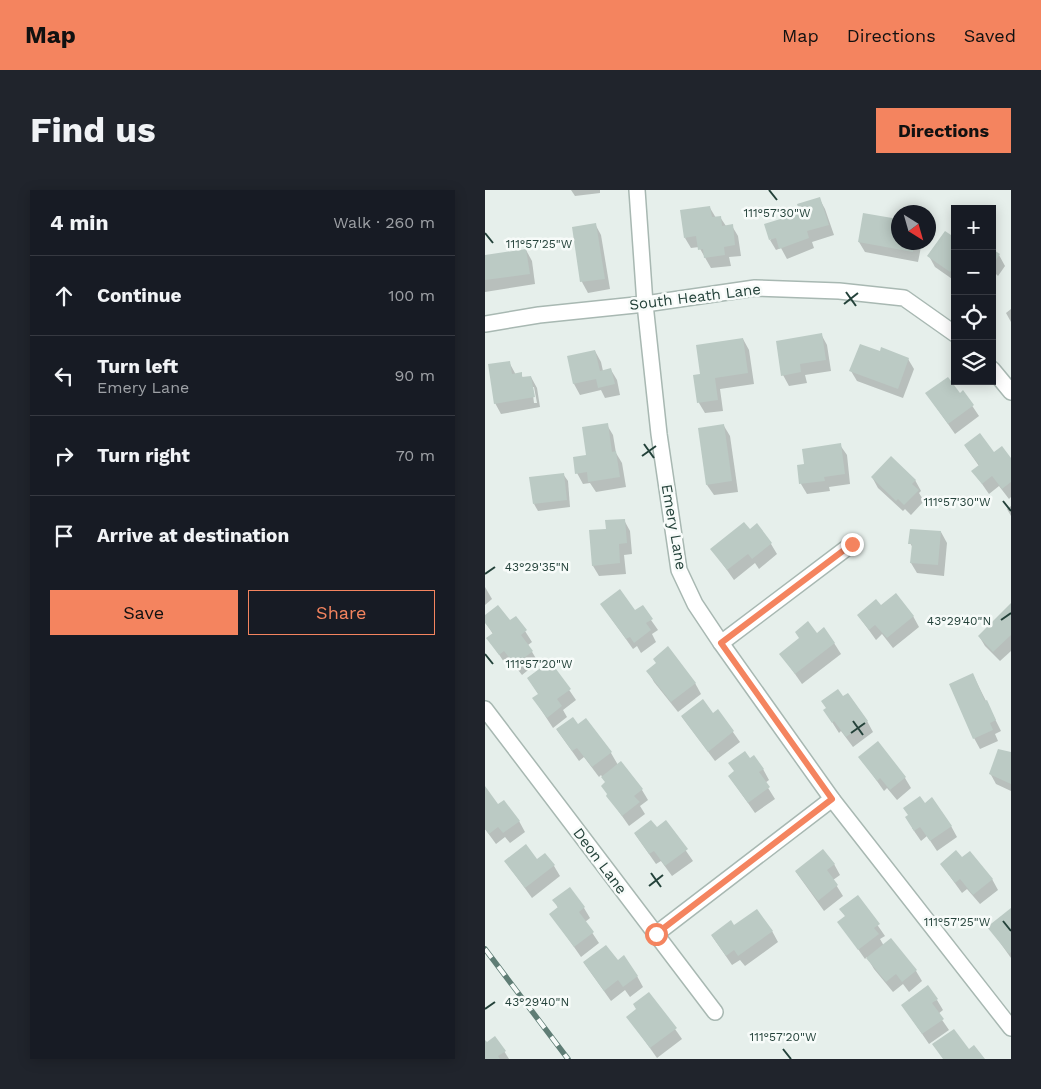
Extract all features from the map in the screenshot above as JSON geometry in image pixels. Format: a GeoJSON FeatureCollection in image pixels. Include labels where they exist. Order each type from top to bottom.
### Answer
{"type":"FeatureCollection","features":[{"type":"Feature","properties":{"kind":"street","name":"Emery Lane"},"geometry":{"type":"LineString","coordinates":[[637,190],[645,304],[659,434],[679,570],[695,604],[721,643],[832,799],[1011,1028]]}},
{"type":"Feature","properties":{"kind":"street","name":"South Heath Lane"},"geometry":{"type":"LineString","coordinates":[[485,324],[539,315],[645,304],[755,288],[839,291],[904,298],[951,331]]}},
{"type":"Feature","properties":{"kind":"street"},"geometry":{"type":"LineString","coordinates":[[996,374],[1011,392]]}},
{"type":"Feature","properties":{"kind":"street"},"geometry":{"type":"LineString","coordinates":[[721,643],[852,544]]}},
{"type":"Feature","properties":{"kind":"street","name":"Deon Lane"},"geometry":{"type":"LineString","coordinates":[[485,709],[715,1012]]}},
{"type":"Feature","properties":{"kind":"street"},"geometry":{"type":"LineString","coordinates":[[656,934],[832,799]]}},
{"type":"Feature","properties":{"kind":"building"},"geometry":{"type":"Polygon","coordinates":[[[820,197],[829,225],[807,231],[809,238],[779,249],[776,238],[769,240],[764,224],[800,213],[797,204],[820,197]]]}},
{"type":"Feature","properties":{"kind":"building"},"geometry":{"type":"Polygon","coordinates":[[[710,206],[712,217],[721,216],[722,226],[733,224],[735,245],[724,247],[725,255],[704,258],[703,249],[698,250],[696,236],[684,238],[680,210],[710,206]]]}},
{"type":"Feature","properties":{"kind":"building"},"geometry":{"type":"Polygon","coordinates":[[[863,213],[891,218],[891,248],[858,242],[863,213]]]}},
{"type":"Feature","properties":{"kind":"building"},"geometry":{"type":"Polygon","coordinates":[[[596,223],[605,279],[580,282],[572,227],[596,223]]]}},
{"type":"Feature","properties":{"kind":"building"},"geometry":{"type":"Polygon","coordinates":[[[945,231],[951,235],[950,272],[927,256],[931,250],[936,250],[936,244],[945,231]]]}},
{"type":"Feature","properties":{"kind":"building"},"geometry":{"type":"Polygon","coordinates":[[[526,249],[530,274],[485,280],[485,255],[526,249]]]}},
{"type":"Feature","properties":{"kind":"building"},"geometry":{"type":"Polygon","coordinates":[[[996,252],[1000,254],[996,260],[996,252]]]}},
{"type":"Feature","properties":{"kind":"building"},"geometry":{"type":"Polygon","coordinates":[[[822,333],[826,360],[800,364],[801,372],[781,376],[776,341],[822,333]]]}},
{"type":"Feature","properties":{"kind":"building"},"geometry":{"type":"Polygon","coordinates":[[[743,338],[748,373],[715,378],[718,400],[697,403],[693,375],[700,374],[696,345],[743,338]]]}},
{"type":"Feature","properties":{"kind":"building"},"geometry":{"type":"Polygon","coordinates":[[[860,344],[880,351],[881,347],[909,358],[898,389],[849,371],[860,344]]]}},
{"type":"Feature","properties":{"kind":"building"},"geometry":{"type":"Polygon","coordinates":[[[595,350],[600,371],[611,368],[615,384],[598,388],[596,379],[573,384],[567,356],[595,350]]]}},
{"type":"Feature","properties":{"kind":"building"},"geometry":{"type":"Polygon","coordinates":[[[510,361],[512,374],[522,372],[522,377],[531,376],[535,397],[494,404],[488,364],[510,361]]]}},
{"type":"Feature","properties":{"kind":"building"},"geometry":{"type":"Polygon","coordinates":[[[948,377],[951,385],[954,385],[960,393],[963,390],[974,405],[948,424],[925,393],[948,377]]]}},
{"type":"Feature","properties":{"kind":"building"},"geometry":{"type":"Polygon","coordinates":[[[608,423],[612,452],[616,451],[620,477],[588,482],[587,472],[575,474],[573,457],[586,455],[582,427],[608,423]]]}},
{"type":"Feature","properties":{"kind":"building"},"geometry":{"type":"Polygon","coordinates":[[[724,424],[732,481],[706,485],[698,428],[724,424]]]}},
{"type":"Feature","properties":{"kind":"building"},"geometry":{"type":"Polygon","coordinates":[[[980,433],[994,452],[1002,446],[1011,458],[1011,482],[1002,489],[992,476],[982,484],[971,471],[979,465],[964,445],[980,433]]]}},
{"type":"Feature","properties":{"kind":"building"},"geometry":{"type":"Polygon","coordinates":[[[841,443],[845,474],[824,477],[825,481],[799,484],[797,465],[804,464],[802,449],[841,443]]]}},
{"type":"Feature","properties":{"kind":"building"},"geometry":{"type":"Polygon","coordinates":[[[891,456],[916,480],[912,484],[919,490],[904,505],[898,499],[896,501],[871,477],[891,456]]]}},
{"type":"Feature","properties":{"kind":"building"},"geometry":{"type":"Polygon","coordinates":[[[564,473],[567,500],[533,504],[529,477],[564,473]]]}},
{"type":"Feature","properties":{"kind":"building"},"geometry":{"type":"Polygon","coordinates":[[[625,519],[627,543],[619,544],[620,563],[592,566],[589,530],[606,529],[605,520],[625,519]]]}},
{"type":"Feature","properties":{"kind":"building"},"geometry":{"type":"Polygon","coordinates":[[[744,522],[750,529],[757,523],[772,543],[752,559],[748,554],[727,570],[710,549],[744,522]]]}},
{"type":"Feature","properties":{"kind":"building"},"geometry":{"type":"Polygon","coordinates":[[[910,529],[941,531],[938,565],[910,563],[912,544],[908,544],[910,529]]]}},
{"type":"Feature","properties":{"kind":"building"},"geometry":{"type":"Polygon","coordinates":[[[620,589],[635,610],[643,605],[653,619],[646,623],[651,630],[634,643],[630,637],[626,639],[600,604],[620,589]]]}},
{"type":"Feature","properties":{"kind":"building"},"geometry":{"type":"Polygon","coordinates":[[[896,593],[914,616],[887,638],[875,625],[869,630],[857,615],[876,599],[881,605],[896,593]]]}},
{"type":"Feature","properties":{"kind":"building"},"geometry":{"type":"Polygon","coordinates":[[[1011,603],[1011,635],[993,652],[978,636],[1011,603]]]}},
{"type":"Feature","properties":{"kind":"building"},"geometry":{"type":"Polygon","coordinates":[[[498,605],[510,620],[516,616],[527,630],[521,635],[533,651],[515,665],[504,651],[499,655],[486,638],[493,633],[485,623],[485,615],[498,605]]]}},
{"type":"Feature","properties":{"kind":"building"},"geometry":{"type":"Polygon","coordinates":[[[808,621],[817,633],[824,627],[835,643],[795,674],[779,654],[799,638],[795,632],[808,621]]]}},
{"type":"Feature","properties":{"kind":"building"},"geometry":{"type":"Polygon","coordinates":[[[668,646],[696,683],[671,702],[646,671],[656,663],[653,659],[668,646]]]}},
{"type":"Feature","properties":{"kind":"building"},"geometry":{"type":"Polygon","coordinates":[[[550,661],[571,689],[557,699],[562,706],[547,718],[532,698],[538,694],[527,678],[550,661]]]}},
{"type":"Feature","properties":{"kind":"building"},"geometry":{"type":"Polygon","coordinates":[[[973,673],[985,701],[987,700],[996,720],[990,723],[993,730],[973,739],[949,684],[973,673]]]}},
{"type":"Feature","properties":{"kind":"building"},"geometry":{"type":"Polygon","coordinates":[[[838,689],[843,696],[848,693],[868,721],[846,737],[834,721],[832,723],[823,710],[826,708],[821,701],[838,689]]]}},
{"type":"Feature","properties":{"kind":"building"},"geometry":{"type":"Polygon","coordinates":[[[703,699],[713,713],[718,709],[734,731],[708,752],[681,716],[703,699]]]}},
{"type":"Feature","properties":{"kind":"building"},"geometry":{"type":"Polygon","coordinates":[[[573,717],[578,724],[586,718],[612,752],[592,767],[577,748],[572,751],[556,729],[573,717]]]}},
{"type":"Feature","properties":{"kind":"building"},"geometry":{"type":"Polygon","coordinates":[[[878,741],[906,777],[890,790],[880,778],[877,781],[858,757],[878,741]]]}},
{"type":"Feature","properties":{"kind":"building"},"geometry":{"type":"Polygon","coordinates":[[[998,749],[1011,752],[1011,784],[989,774],[998,749]]]}},
{"type":"Feature","properties":{"kind":"building"},"geometry":{"type":"Polygon","coordinates":[[[745,751],[750,758],[754,755],[764,769],[759,772],[770,787],[748,803],[728,776],[734,771],[728,763],[745,751]]]}},
{"type":"Feature","properties":{"kind":"building"},"geometry":{"type":"Polygon","coordinates":[[[621,761],[643,789],[634,796],[640,802],[622,816],[606,796],[607,794],[601,786],[605,782],[601,777],[621,761]]]}},
{"type":"Feature","properties":{"kind":"building"},"geometry":{"type":"Polygon","coordinates":[[[485,786],[498,804],[504,800],[520,821],[503,833],[498,827],[489,834],[485,829],[485,786]]]}},
{"type":"Feature","properties":{"kind":"building"},"geometry":{"type":"Polygon","coordinates":[[[920,796],[925,803],[932,797],[952,826],[930,841],[920,827],[914,831],[905,817],[908,815],[903,808],[920,796]]]}},
{"type":"Feature","properties":{"kind":"building"},"geometry":{"type":"Polygon","coordinates":[[[651,820],[657,827],[666,820],[688,849],[665,866],[654,851],[649,854],[634,833],[651,820]]]}},
{"type":"Feature","properties":{"kind":"building"},"geometry":{"type":"Polygon","coordinates":[[[526,844],[537,859],[545,853],[555,865],[525,888],[504,861],[526,844]]]}},
{"type":"Feature","properties":{"kind":"building"},"geometry":{"type":"Polygon","coordinates":[[[823,849],[835,864],[827,870],[838,885],[818,901],[795,871],[823,849]]]}},
{"type":"Feature","properties":{"kind":"building"},"geometry":{"type":"Polygon","coordinates":[[[956,850],[962,857],[970,851],[993,879],[973,895],[960,879],[955,883],[940,864],[956,850]]]}},
{"type":"Feature","properties":{"kind":"building"},"geometry":{"type":"Polygon","coordinates":[[[570,887],[585,907],[579,912],[594,932],[574,947],[549,914],[558,907],[552,900],[570,887]]]}},
{"type":"Feature","properties":{"kind":"building"},"geometry":{"type":"Polygon","coordinates":[[[858,895],[880,924],[874,928],[879,934],[858,950],[837,922],[845,916],[839,909],[858,895]]]}},
{"type":"Feature","properties":{"kind":"building"},"geometry":{"type":"Polygon","coordinates":[[[1011,908],[1011,952],[1009,954],[987,927],[1011,908]]]}},
{"type":"Feature","properties":{"kind":"building"},"geometry":{"type":"Polygon","coordinates":[[[757,909],[773,931],[738,956],[734,950],[726,956],[711,935],[731,920],[734,925],[757,909]]]}},
{"type":"Feature","properties":{"kind":"building"},"geometry":{"type":"Polygon","coordinates":[[[891,938],[917,970],[902,982],[896,974],[886,982],[866,958],[891,938]]]}},
{"type":"Feature","properties":{"kind":"building"},"geometry":{"type":"Polygon","coordinates":[[[606,945],[618,960],[624,955],[638,976],[623,987],[618,980],[604,991],[583,962],[606,945]]]}},
{"type":"Feature","properties":{"kind":"building"},"geometry":{"type":"Polygon","coordinates":[[[928,985],[938,999],[932,1003],[944,1019],[922,1034],[901,1005],[928,985]]]}},
{"type":"Feature","properties":{"kind":"building"},"geometry":{"type":"Polygon","coordinates":[[[649,992],[677,1028],[650,1048],[626,1017],[636,1009],[633,1004],[649,992]]]}},
{"type":"Feature","properties":{"kind":"building"},"geometry":{"type":"Polygon","coordinates":[[[954,1029],[969,1049],[974,1045],[985,1059],[943,1059],[932,1044],[954,1029]]]}},
{"type":"Feature","properties":{"kind":"building"},"geometry":{"type":"Polygon","coordinates":[[[495,1036],[506,1051],[498,1056],[500,1059],[485,1059],[485,1040],[487,1042],[495,1036]]]}},
{"type":"Feature","properties":{"kind":"railway"},"geometry":{"type":"LineString","coordinates":[[485,949],[568,1059]]}},
{"type":"Feature","properties":{"kind":"route"},"geometry":{"type":"LineString","coordinates":[[656,934],[832,799],[721,643],[852,544]]}}]}
